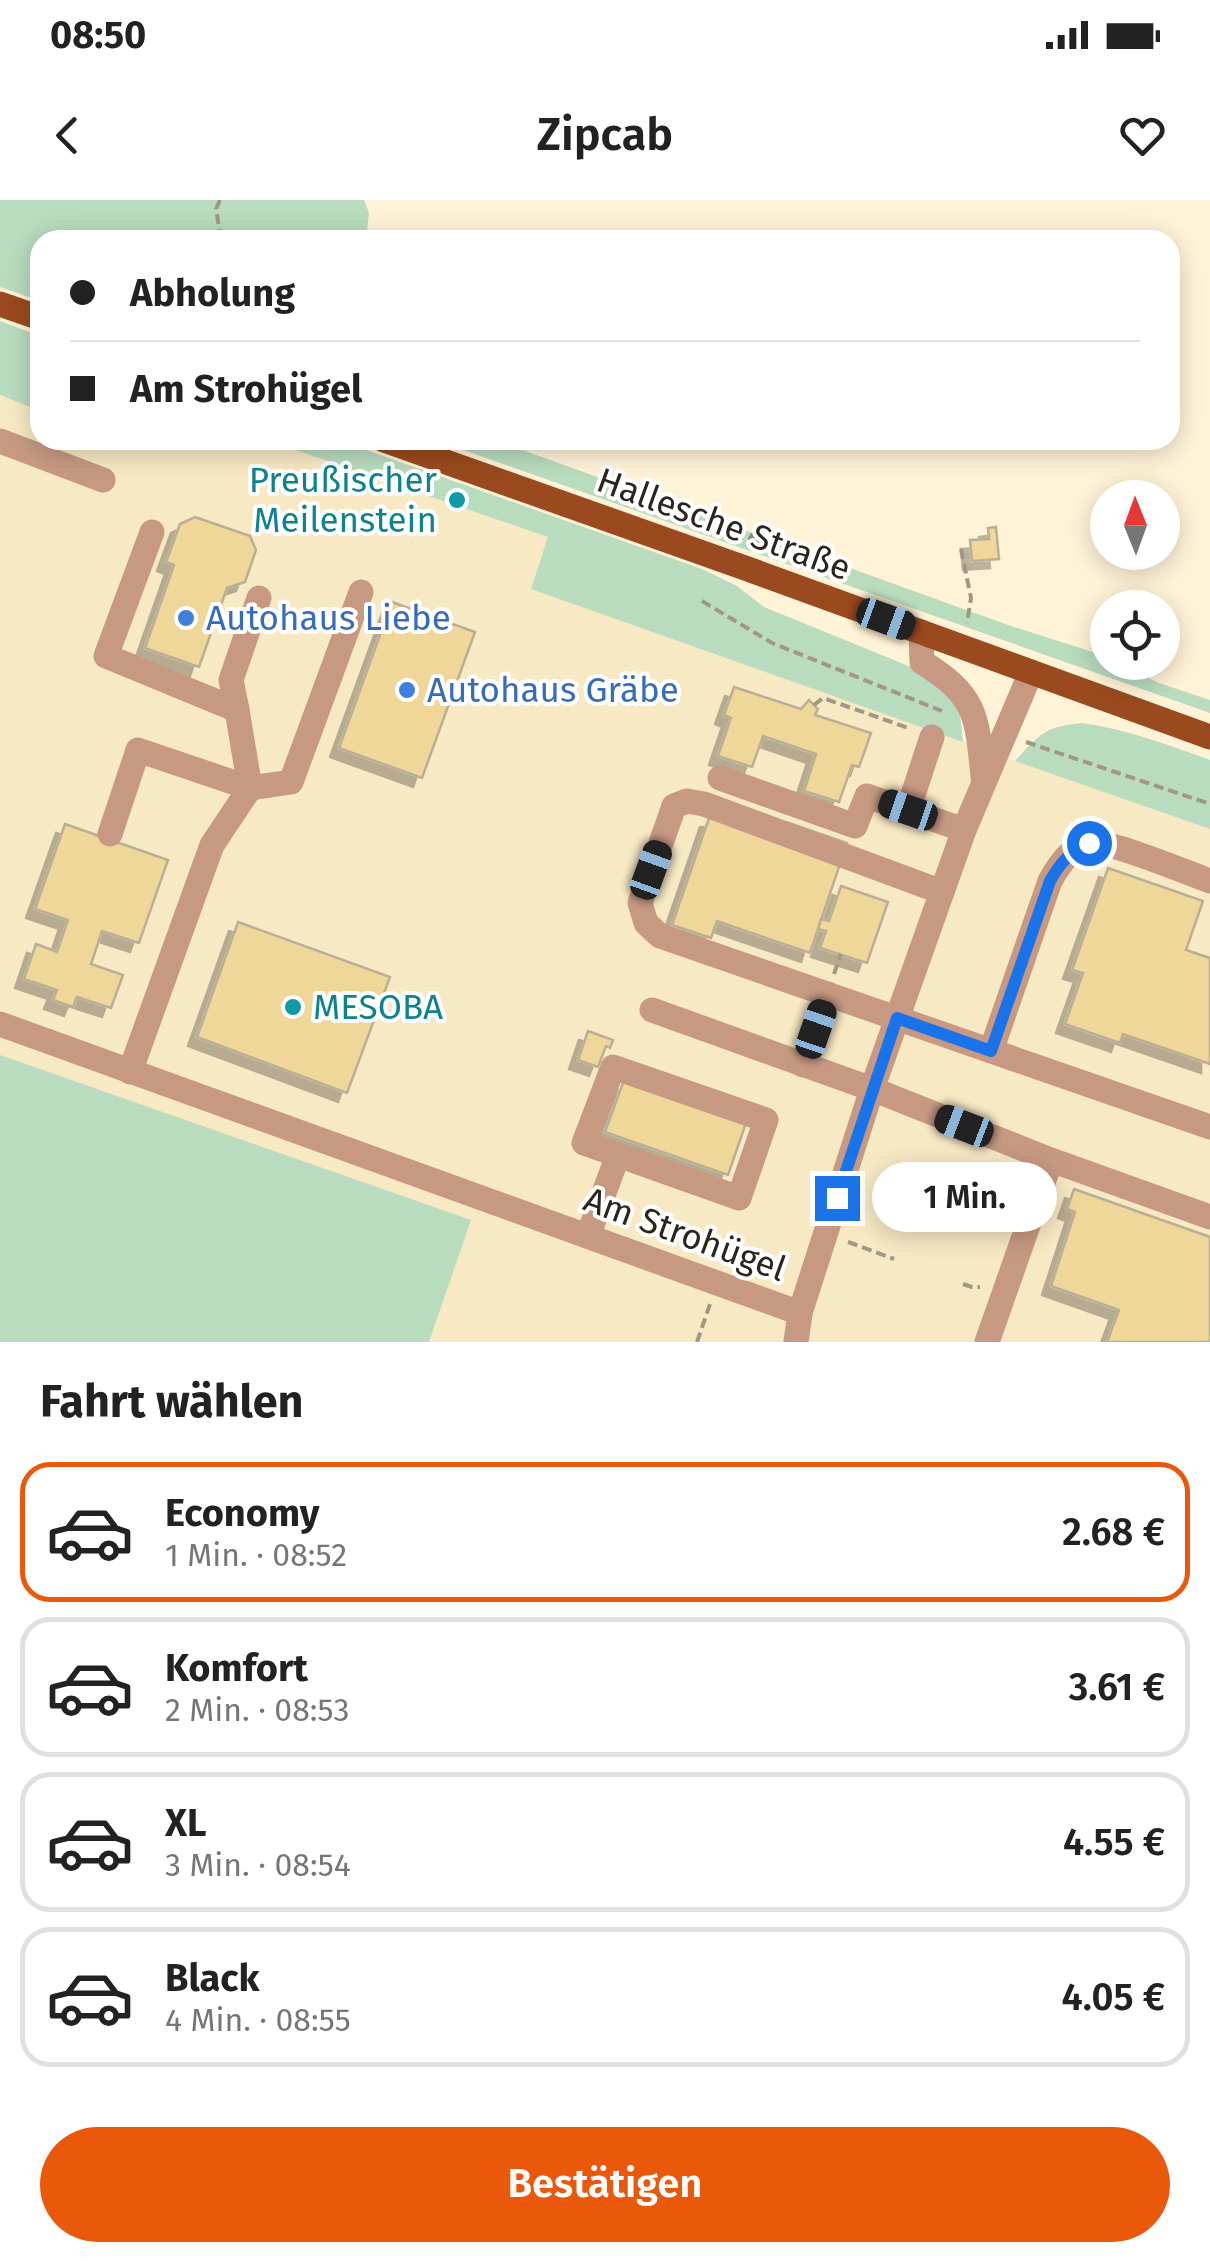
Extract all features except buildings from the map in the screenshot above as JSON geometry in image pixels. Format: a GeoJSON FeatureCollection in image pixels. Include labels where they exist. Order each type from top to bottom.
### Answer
{"type":"FeatureCollection","features":[{"type":"Feature","properties":{"kind":"main road"},"geometry":{"type":"LineString","coordinates":[[0,304],[30,314]]}},
{"type":"Feature","properties":{"kind":"main road","name":"Hallesche Straße"},"geometry":{"type":"LineString","coordinates":[[412,450],[1210,737]]}},
{"type":"Feature","properties":{"kind":"street"},"geometry":{"type":"LineString","coordinates":[[0,441],[103,480]]}},
{"type":"Feature","properties":{"kind":"street"},"geometry":{"type":"LineString","coordinates":[[152,532],[106,656],[236,710]]}},
{"type":"Feature","properties":{"kind":"street"},"geometry":{"type":"LineString","coordinates":[[110,834],[138,750],[250,788],[290,782],[360,592]]}},
{"type":"Feature","properties":{"kind":"street"},"geometry":{"type":"LineString","coordinates":[[130,1072],[212,845],[250,788],[231,680],[259,598]]}},
{"type":"Feature","properties":{"kind":"street","name":"Am Strohügel"},"geometry":{"type":"LineString","coordinates":[[921,632],[922,662],[966,699],[978,726],[983,782]]}},
{"type":"Feature","properties":{"kind":"street","name":"Am Strohügel"},"geometry":{"type":"LineString","coordinates":[[0,1024],[800,1313],[872,1089],[964,830],[1031,672]]}},
{"type":"Feature","properties":{"kind":"street"},"geometry":{"type":"LineString","coordinates":[[908,810],[932,737]]}},
{"type":"Feature","properties":{"kind":"street"},"geometry":{"type":"LineString","coordinates":[[720,778],[856,826],[867,796],[964,830]]}},
{"type":"Feature","properties":{"kind":"street"},"geometry":{"type":"LineString","coordinates":[[942,892],[687,801],[674,806],[640,902],[646,922],[660,936],[1210,1127]]}},
{"type":"Feature","properties":{"kind":"street"},"geometry":{"type":"LineString","coordinates":[[991,1051],[1050,881],[1074,850],[1089,843],[1109,845],[1210,882]]}},
{"type":"Feature","properties":{"kind":"street"},"geometry":{"type":"LineString","coordinates":[[803,1064],[828,994]]}},
{"type":"Feature","properties":{"kind":"street"},"geometry":{"type":"LineString","coordinates":[[652,1010],[1210,1217]]}},
{"type":"Feature","properties":{"kind":"street"},"geometry":{"type":"LineString","coordinates":[[612,1067],[766,1120],[739,1198],[618,1155],[584,1143],[612,1067]]}},
{"type":"Feature","properties":{"kind":"street"},"geometry":{"type":"LineString","coordinates":[[588,1236],[618,1155]]}},
{"type":"Feature","properties":{"kind":"street"},"geometry":{"type":"LineString","coordinates":[[987,1342],[1051,1160]]}},
{"type":"Feature","properties":{"kind":"street"},"geometry":{"type":"LineString","coordinates":[[796,1342],[800,1313]]}},
{"type":"Feature","properties":{"kind":"path"},"geometry":{"type":"LineString","coordinates":[[219,230],[216,210],[220,200]]}},
{"type":"Feature","properties":{"kind":"path"},"geometry":{"type":"LineString","coordinates":[[962,549],[971,598],[963,647]]}},
{"type":"Feature","properties":{"kind":"path"},"geometry":{"type":"LineString","coordinates":[[814,705],[823,698],[932,737]]}},
{"type":"Feature","properties":{"kind":"path"},"geometry":{"type":"LineString","coordinates":[[825,1234],[894,1259]]}},
{"type":"Feature","properties":{"kind":"path"},"geometry":{"type":"LineString","coordinates":[[697,1342],[718,1284]]}},
{"type":"Feature","properties":{"kind":"shaded area"},"geometry":{"type":"Polygon","coordinates":[[[0,395],[30,407],[30,450],[294,450],[549,537],[532,589],[1210,829],[1210,1342],[428,1342],[0,1055],[0,395]]]}},
{"type":"Feature","properties":{"kind":"green space"},"geometry":{"type":"Polygon","coordinates":[[[0,200],[364,200],[369,213],[367,230],[30,230],[30,298],[0,287],[0,200]]]}},
{"type":"Feature","properties":{"kind":"green space"},"geometry":{"type":"Polygon","coordinates":[[[0,321],[30,332],[30,407],[0,395],[0,321]]]}},
{"type":"Feature","properties":{"kind":"green space"},"geometry":{"type":"Polygon","coordinates":[[[295,450],[366,450],[702,569],[737,586],[764,607],[916,669],[959,704],[963,742],[531,589],[548,537],[295,450]]]}},
{"type":"Feature","properties":{"kind":"green space"},"geometry":{"type":"Polygon","coordinates":[[[463,450],[523,450],[1090,651],[1090,671],[463,450]]]}},
{"type":"Feature","properties":{"kind":"green space"},"geometry":{"type":"Polygon","coordinates":[[[1116,680],[1153,680],[1210,700],[1210,713],[1116,680]]]}},
{"type":"Feature","properties":{"kind":"green space"},"geometry":{"type":"Polygon","coordinates":[[[1082,723],[1131,733],[1210,760],[1210,829],[1015,761],[1044,733],[1082,723]]]}},
{"type":"Feature","properties":{"kind":"green space"},"geometry":{"type":"Polygon","coordinates":[[[0,1055],[471,1220],[429,1342],[0,1342],[0,1055]]]}},
{"type":"Feature","properties":{"kind":"place","name":"Preußischer Meilenstein"},"geometry":{"type":"Point","coordinates":[457,500]}},
{"type":"Feature","properties":{"kind":"place","name":"Autohaus Liebe"},"geometry":{"type":"Point","coordinates":[186,618]}},
{"type":"Feature","properties":{"kind":"place","name":"Autohaus Gräbe"},"geometry":{"type":"Point","coordinates":[407,690]}},
{"type":"Feature","properties":{"kind":"place","name":"MESOBA"},"geometry":{"type":"Point","coordinates":[293,1007]}},
{"type":"Feature","properties":{"kind":"route"},"geometry":{"type":"LineString","coordinates":[[837,1198],[897,1018],[991,1051],[1050,881],[1074,850],[1089,843]]}}]}
